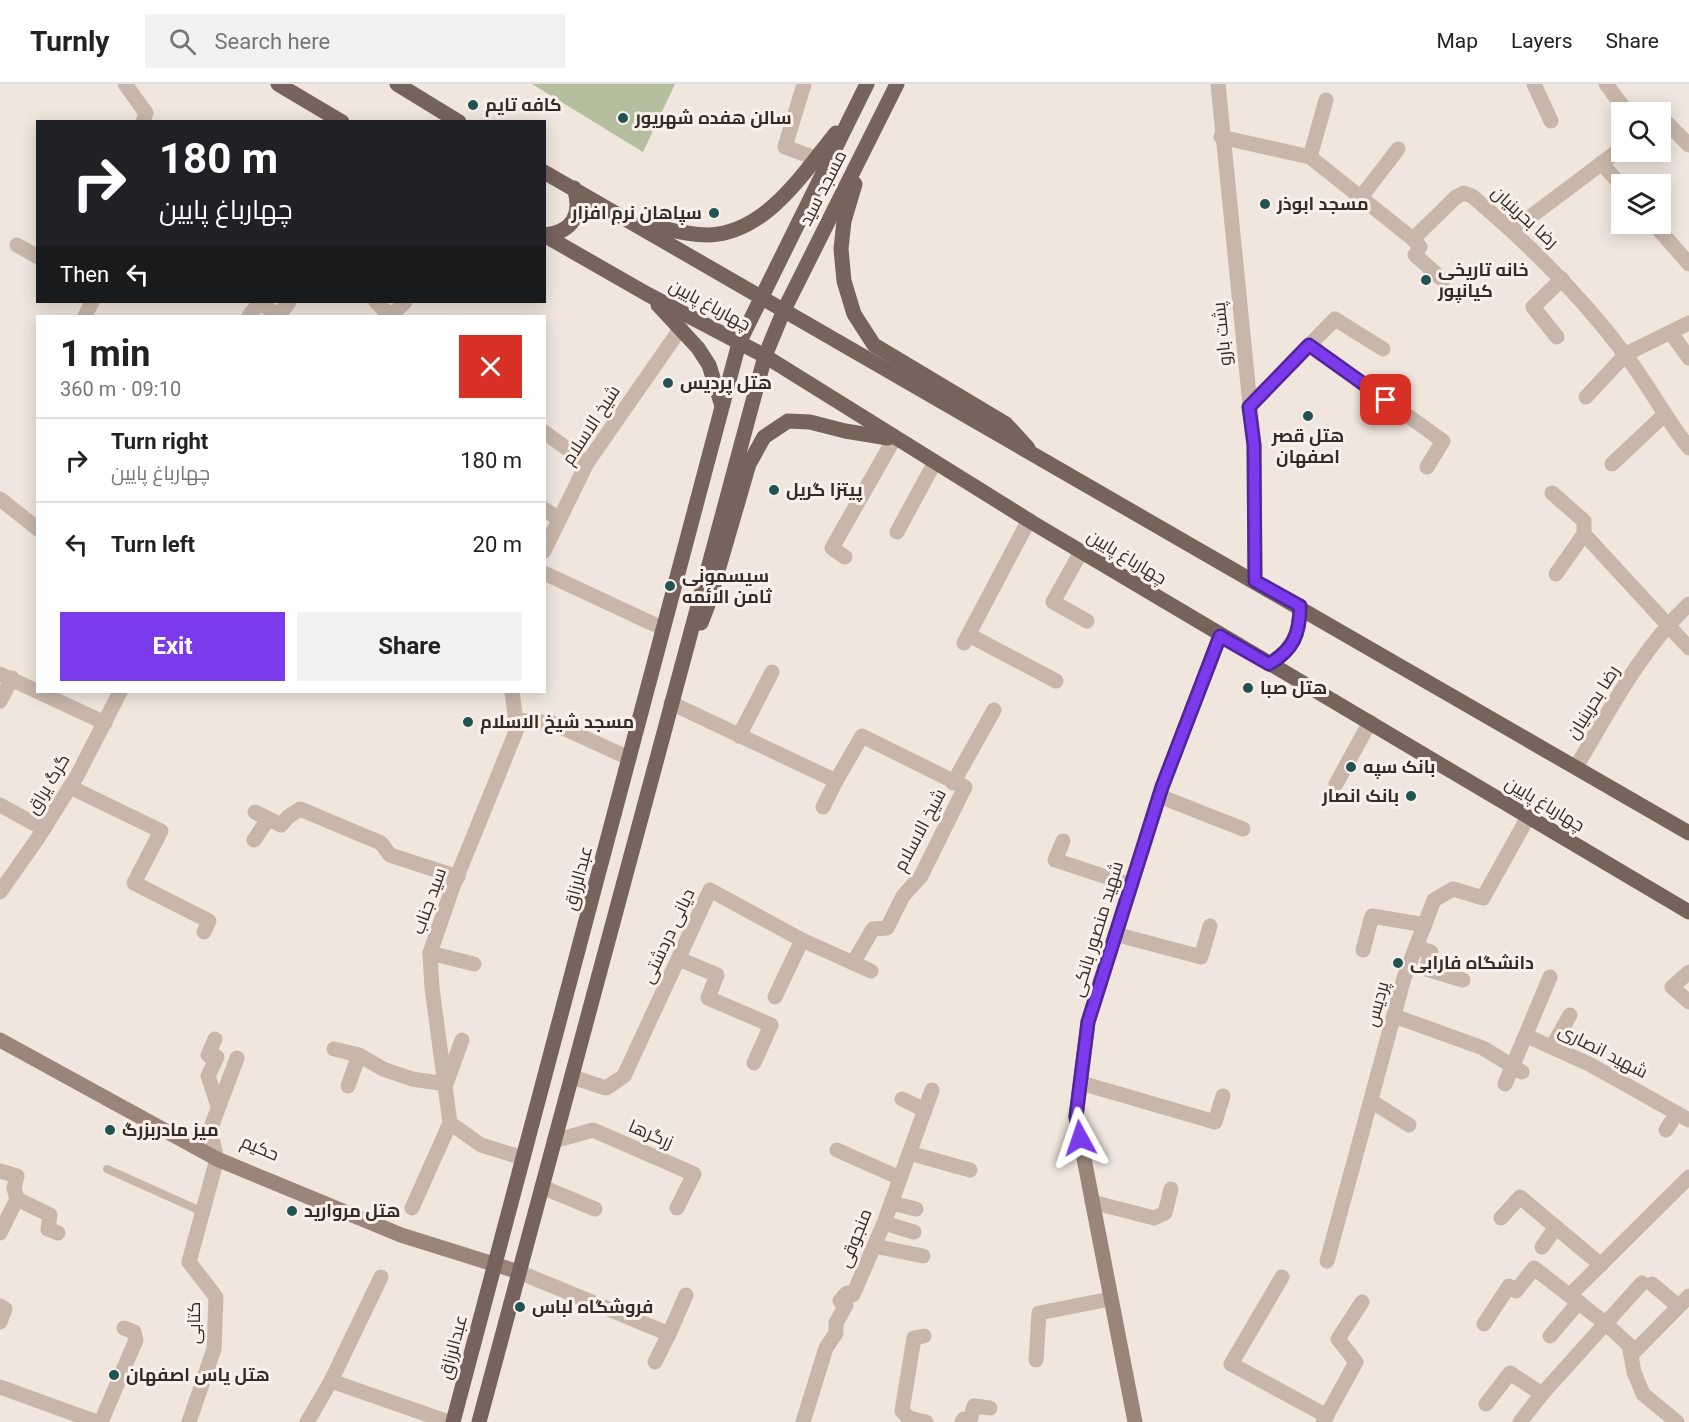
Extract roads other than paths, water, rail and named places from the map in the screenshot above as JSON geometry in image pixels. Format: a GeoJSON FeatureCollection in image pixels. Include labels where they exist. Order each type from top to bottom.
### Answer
{"type":"FeatureCollection","features":[{"type":"Feature","properties":{"kind":"main road"},"geometry":{"type":"LineString","coordinates":[[278,84],[339,120]]}},
{"type":"Feature","properties":{"kind":"main road"},"geometry":{"type":"LineString","coordinates":[[397,84],[456,120]]}},
{"type":"Feature","properties":{"kind":"main road","name":"مسجد سید"},"geometry":{"type":"LineString","coordinates":[[740,343],[867,84]]}},
{"type":"Feature","properties":{"kind":"main road","name":"مسجد سید"},"geometry":{"type":"LineString","coordinates":[[765,356],[784,310],[897,84]]}},
{"type":"Feature","properties":{"kind":"main road"},"geometry":{"type":"LineString","coordinates":[[633,221],[678,232],[711,235],[739,229],[769,210],[853,112]]}},
{"type":"Feature","properties":{"kind":"main road"},"geometry":{"type":"LineString","coordinates":[[869,140],[844,221],[841,249],[844,281],[854,314],[874,345],[1006,424],[1041,461]]}},
{"type":"Feature","properties":{"kind":"main road","name":"چهارباغ پایین"},"geometry":{"type":"LineString","coordinates":[[546,173],[633,221],[1041,461],[1300,606],[1689,833]]}},
{"type":"Feature","properties":{"kind":"main road"},"geometry":{"type":"LineString","coordinates":[[546,235],[560,233],[569,228],[576,215],[578,201],[574,188]]}},
{"type":"Feature","properties":{"kind":"main road","name":"چهارباغ پایین"},"geometry":{"type":"LineString","coordinates":[[546,236],[647,294],[765,356],[894,439],[1220,636],[1689,912]]}},
{"type":"Feature","properties":{"kind":"main road"},"geometry":{"type":"LineString","coordinates":[[647,294],[681,328],[709,365],[722,406]]}},
{"type":"Feature","properties":{"kind":"main road","name":"عبدالرزاق"},"geometry":{"type":"LineString","coordinates":[[451,1422],[496,1262],[662,628],[740,343]]}},
{"type":"Feature","properties":{"kind":"main road"},"geometry":{"type":"LineString","coordinates":[[479,1422],[765,356]]}},
{"type":"Feature","properties":{"kind":"main road"},"geometry":{"type":"LineString","coordinates":[[680,669],[708,605],[749,464],[764,437],[788,421],[810,422],[845,431],[894,439]]}},
{"type":"Feature","properties":{"kind":"main road"},"geometry":{"type":"LineString","coordinates":[[1269,664],[1284,655],[1293,642],[1300,626],[1300,606]]}},
{"type":"Feature","properties":{"kind":"street"},"geometry":{"type":"LineString","coordinates":[[124,84],[146,113],[144,120]]}},
{"type":"Feature","properties":{"kind":"street"},"geometry":{"type":"LineString","coordinates":[[804,84],[785,147],[815,158]]}},
{"type":"Feature","properties":{"kind":"street","name":"پشت بارو"},"geometry":{"type":"LineString","coordinates":[[1218,84],[1221,138],[1254,445],[1255,581]]}},
{"type":"Feature","properties":{"kind":"street"},"geometry":{"type":"LineString","coordinates":[[1534,84],[1551,121]]}},
{"type":"Feature","properties":{"kind":"street"},"geometry":{"type":"LineString","coordinates":[[1606,84],[1620,102]]}},
{"type":"Feature","properties":{"kind":"street"},"geometry":{"type":"LineString","coordinates":[[1310,157],[1326,100]]}},
{"type":"Feature","properties":{"kind":"street"},"geometry":{"type":"LineString","coordinates":[[1671,128],[1689,145]]}},
{"type":"Feature","properties":{"kind":"street"},"geometry":{"type":"LineString","coordinates":[[1221,138],[1310,157],[1413,239],[1420,247],[1415,255],[1443,280]]}},
{"type":"Feature","properties":{"kind":"street"},"geometry":{"type":"LineString","coordinates":[[1361,197],[1398,149]]}},
{"type":"Feature","properties":{"kind":"street"},"geometry":{"type":"LineString","coordinates":[[1513,230],[1611,156]]}},
{"type":"Feature","properties":{"kind":"street"},"geometry":{"type":"LineString","coordinates":[[1601,163],[1611,174]]}},
{"type":"Feature","properties":{"kind":"street","name":"رضا بحرینیان"},"geometry":{"type":"LineString","coordinates":[[1413,239],[1456,197],[1464,193],[1472,196],[1513,230],[1562,279],[1626,354],[1664,415],[1689,448]]}},
{"type":"Feature","properties":{"kind":"street"},"geometry":{"type":"LineString","coordinates":[[1663,234],[1689,264]]}},
{"type":"Feature","properties":{"kind":"street"},"geometry":{"type":"LineString","coordinates":[[17,245],[36,256]]}},
{"type":"Feature","properties":{"kind":"street"},"geometry":{"type":"LineString","coordinates":[[1557,337],[1533,307],[1562,279]]}},
{"type":"Feature","properties":{"kind":"street"},"geometry":{"type":"LineString","coordinates":[[250,315],[259,303]]}},
{"type":"Feature","properties":{"kind":"street"},"geometry":{"type":"LineString","coordinates":[[261,303],[274,315]]}},
{"type":"Feature","properties":{"kind":"street"},"geometry":{"type":"LineString","coordinates":[[279,315],[288,303]]}},
{"type":"Feature","properties":{"kind":"street"},"geometry":{"type":"LineString","coordinates":[[377,303],[390,315]]}},
{"type":"Feature","properties":{"kind":"street"},"geometry":{"type":"LineString","coordinates":[[392,315],[404,303]]}},
{"type":"Feature","properties":{"kind":"street"},"geometry":{"type":"LineString","coordinates":[[1249,407],[1335,319],[1383,349]]}},
{"type":"Feature","properties":{"kind":"street"},"geometry":{"type":"LineString","coordinates":[[1586,397],[1626,354],[1689,323]]}},
{"type":"Feature","properties":{"kind":"street","name":"شیخ الاسلام"},"geometry":{"type":"LineString","coordinates":[[546,547],[587,463],[681,328]]}},
{"type":"Feature","properties":{"kind":"street"},"geometry":{"type":"LineString","coordinates":[[1671,333],[1689,358]]}},
{"type":"Feature","properties":{"kind":"street"},"geometry":{"type":"LineString","coordinates":[[1309,345],[1443,441],[1426,467]]}},
{"type":"Feature","properties":{"kind":"street"},"geometry":{"type":"LineString","coordinates":[[1612,464],[1664,415]]}},
{"type":"Feature","properties":{"kind":"street"},"geometry":{"type":"LineString","coordinates":[[546,433],[587,463]]}},
{"type":"Feature","properties":{"kind":"street"},"geometry":{"type":"LineString","coordinates":[[845,557],[832,548],[894,439]]}},
{"type":"Feature","properties":{"kind":"street"},"geometry":{"type":"LineString","coordinates":[[897,532],[935,462]]}},
{"type":"Feature","properties":{"kind":"street"},"geometry":{"type":"LineString","coordinates":[[1552,493],[1584,521],[1584,534],[1556,574]]}},
{"type":"Feature","properties":{"kind":"street"},"geometry":{"type":"LineString","coordinates":[[0,499],[36,527]]}},
{"type":"Feature","properties":{"kind":"street"},"geometry":{"type":"LineString","coordinates":[[546,510],[559,519]]}},
{"type":"Feature","properties":{"kind":"street"},"geometry":{"type":"LineString","coordinates":[[1029,520],[967,639],[1056,681]]}},
{"type":"Feature","properties":{"kind":"street"},"geometry":{"type":"LineString","coordinates":[[1584,534],[1689,648]]}},
{"type":"Feature","properties":{"kind":"street"},"geometry":{"type":"LineString","coordinates":[[1081,552],[1053,602],[1086,621]]}},
{"type":"Feature","properties":{"kind":"street"},"geometry":{"type":"LineString","coordinates":[[546,574],[662,628]]}},
{"type":"Feature","properties":{"kind":"street","name":"رضا بحرینیان"},"geometry":{"type":"LineString","coordinates":[[1576,767],[1623,688],[1667,625],[1689,604]]}},
{"type":"Feature","properties":{"kind":"street","name":"شهید منصور بانکی"},"geometry":{"type":"LineString","coordinates":[[1136,1422],[1110,1299],[1076,1116],[1088,1022],[1159,796],[1220,636]]}},
{"type":"Feature","properties":{"kind":"street"},"geometry":{"type":"LineString","coordinates":[[739,736],[772,672]]}},
{"type":"Feature","properties":{"kind":"street"},"geometry":{"type":"LineString","coordinates":[[0,701],[6,676],[36,690]]}},
{"type":"Feature","properties":{"kind":"street"},"geometry":{"type":"LineString","coordinates":[[42,693],[105,723]]}},
{"type":"Feature","properties":{"kind":"street","name":"گرگ یراق"},"geometry":{"type":"LineString","coordinates":[[0,892],[44,830],[70,787],[120,693]]}},
{"type":"Feature","properties":{"kind":"street","name":"سید جناب"},"geometry":{"type":"LineString","coordinates":[[450,1123],[432,988],[430,953],[517,729],[512,693]]}},
{"type":"Feature","properties":{"kind":"street"},"geometry":{"type":"LineString","coordinates":[[671,703],[836,782],[823,807]]}},
{"type":"Feature","properties":{"kind":"street"},"geometry":{"type":"LineString","coordinates":[[953,783],[994,710]]}},
{"type":"Feature","properties":{"kind":"street"},"geometry":{"type":"LineString","coordinates":[[516,720],[552,723],[629,758]]}},
{"type":"Feature","properties":{"kind":"street"},"geometry":{"type":"LineString","coordinates":[[1336,784],[1370,723]]}},
{"type":"Feature","properties":{"kind":"street","name":"شیخ الاسلام"},"geometry":{"type":"LineString","coordinates":[[836,782],[862,736],[965,787],[921,876],[903,896],[887,928],[873,928],[854,963]]}},
{"type":"Feature","properties":{"kind":"street"},"geometry":{"type":"LineString","coordinates":[[70,787],[161,831],[134,883],[209,921],[204,932]]}},
{"type":"Feature","properties":{"kind":"street"},"geometry":{"type":"LineString","coordinates":[[1159,796],[1243,829]]}},
{"type":"Feature","properties":{"kind":"street"},"geometry":{"type":"LineString","coordinates":[[0,805],[44,830]]}},
{"type":"Feature","properties":{"kind":"street"},"geometry":{"type":"LineString","coordinates":[[254,840],[262,815],[281,825],[300,809],[381,843],[390,855],[458,877]]}},
{"type":"Feature","properties":{"kind":"street","name":"پردیس"},"geometry":{"type":"LineString","coordinates":[[1327,1262],[1394,1016],[1434,900],[1453,890],[1483,898],[1528,817]]}},
{"type":"Feature","properties":{"kind":"street"},"geometry":{"type":"LineString","coordinates":[[1063,841],[1055,860],[1131,885]]}},
{"type":"Feature","properties":{"kind":"street","name":"دیانی دردشتی"},"geometry":{"type":"LineString","coordinates":[[572,1077],[606,1088],[624,1076],[656,994],[679,958],[710,890],[802,940],[871,971]]}},
{"type":"Feature","properties":{"kind":"street"},"geometry":{"type":"LineString","coordinates":[[1363,950],[1372,916],[1425,925]]}},
{"type":"Feature","properties":{"kind":"street"},"geometry":{"type":"LineString","coordinates":[[1115,934],[1201,957],[1210,926]]}},
{"type":"Feature","properties":{"kind":"street"},"geometry":{"type":"LineString","coordinates":[[775,997],[802,940]]}},
{"type":"Feature","properties":{"kind":"street"},"geometry":{"type":"LineString","coordinates":[[1416,947],[1431,952],[1426,969],[1463,980]]}},
{"type":"Feature","properties":{"kind":"street"},"geometry":{"type":"LineString","coordinates":[[430,953],[474,964]]}},
{"type":"Feature","properties":{"kind":"street"},"geometry":{"type":"LineString","coordinates":[[679,958],[717,975],[708,998],[771,1024],[754,1063]]}},
{"type":"Feature","properties":{"kind":"street"},"geometry":{"type":"LineString","coordinates":[[1689,972],[1672,987],[1689,1002]]}},
{"type":"Feature","properties":{"kind":"street"},"geometry":{"type":"LineString","coordinates":[[1505,1084],[1517,1069],[1550,977]]}},
{"type":"Feature","properties":{"kind":"street"},"geometry":{"type":"LineString","coordinates":[[1552,1047],[1570,1015]]}},
{"type":"Feature","properties":{"kind":"street"},"geometry":{"type":"LineString","coordinates":[[1394,1016],[1483,1048],[1517,1069]]}},
{"type":"Feature","properties":{"kind":"street","name":"شهید انصاری"},"geometry":{"type":"LineString","coordinates":[[1527,1036],[1591,1065],[1683,1116]]}},
{"type":"Feature","properties":{"kind":"street"},"geometry":{"type":"LineString","coordinates":[[215,1039],[208,1055],[217,1057],[208,1076],[218,1106]]}},
{"type":"Feature","properties":{"kind":"street","name":"حکیم"},"geometry":{"type":"LineString","coordinates":[[0,1040],[217,1159],[401,1235],[496,1262]]}},
{"type":"Feature","properties":{"kind":"street"},"geometry":{"type":"LineString","coordinates":[[334,1049],[359,1055],[383,1069],[412,1079],[446,1084],[462,1040]]}},
{"type":"Feature","properties":{"kind":"street"},"geometry":{"type":"LineString","coordinates":[[348,1086],[359,1055]]}},
{"type":"Feature","properties":{"kind":"street"},"geometry":{"type":"LineString","coordinates":[[217,1159],[210,1130],[237,1058]]}},
{"type":"Feature","properties":{"kind":"street"},"geometry":{"type":"LineString","coordinates":[[1081,1083],[1215,1122],[1223,1096]]}},
{"type":"Feature","properties":{"kind":"street","name":"منجوقی"},"geometry":{"type":"LineString","coordinates":[[803,1422],[826,1348],[836,1333],[836,1323],[846,1305],[840,1301],[847,1293],[853,1295],[884,1223],[932,1090]]}},
{"type":"Feature","properties":{"kind":"street"},"geometry":{"type":"LineString","coordinates":[[902,1099],[925,1110]]}},
{"type":"Feature","properties":{"kind":"street"},"geometry":{"type":"LineString","coordinates":[[1371,1101],[1409,1125]]}},
{"type":"Feature","properties":{"kind":"street"},"geometry":{"type":"LineString","coordinates":[[1666,1130],[1683,1116]]}},
{"type":"Feature","properties":{"kind":"street"},"geometry":{"type":"LineString","coordinates":[[412,1208],[450,1123],[481,1145],[523,1158]]}},
{"type":"Feature","properties":{"kind":"street","name":"زرگرها"},"geometry":{"type":"LineString","coordinates":[[554,1141],[593,1130],[694,1174],[677,1208]]}},
{"type":"Feature","properties":{"kind":"street"},"geometry":{"type":"LineString","coordinates":[[837,1150],[900,1178]]}},
{"type":"Feature","properties":{"kind":"street"},"geometry":{"type":"LineString","coordinates":[[909,1153],[970,1170]]}},
{"type":"Feature","properties":{"kind":"street","name":"کتابی"},"geometry":{"type":"LineString","coordinates":[[189,1422],[214,1349],[216,1297],[189,1262],[217,1159]]}},
{"type":"Feature","properties":{"kind":"street"},"geometry":{"type":"LineString","coordinates":[[0,1171],[17,1176],[14,1188],[17,1199],[0,1233]]}},
{"type":"Feature","properties":{"kind":"street"},"geometry":{"type":"LineString","coordinates":[[1550,1336],[1574,1299],[1601,1265],[1689,1178]]}},
{"type":"Feature","properties":{"kind":"street"},"geometry":{"type":"LineString","coordinates":[[542,1187],[595,1209]]}},
{"type":"Feature","properties":{"kind":"street"},"geometry":{"type":"LineString","coordinates":[[1092,1202],[1154,1218],[1165,1213],[1171,1189]]}},
{"type":"Feature","properties":{"kind":"street"},"geometry":{"type":"LineString","coordinates":[[1501,1218],[1520,1197],[1601,1265]]}},
{"type":"Feature","properties":{"kind":"street"},"geometry":{"type":"LineString","coordinates":[[17,1199],[50,1215],[48,1229],[58,1233]]}},
{"type":"Feature","properties":{"kind":"street"},"geometry":{"type":"LineString","coordinates":[[891,1203],[916,1209]]}},
{"type":"Feature","properties":{"kind":"street"},"geometry":{"type":"LineString","coordinates":[[884,1223],[914,1232]]}},
{"type":"Feature","properties":{"kind":"street"},"geometry":{"type":"LineString","coordinates":[[1542,1247],[1556,1227]]}},
{"type":"Feature","properties":{"kind":"street"},"geometry":{"type":"LineString","coordinates":[[874,1246],[923,1257]]}},
{"type":"Feature","properties":{"kind":"street"},"geometry":{"type":"LineString","coordinates":[[496,1262],[520,1269],[669,1334]]}},
{"type":"Feature","properties":{"kind":"street"},"geometry":{"type":"LineString","coordinates":[[1484,1324],[1509,1286],[1516,1291],[1534,1268],[1605,1323],[1629,1345],[1643,1394],[1677,1422]]}},
{"type":"Feature","properties":{"kind":"street"},"geometry":{"type":"LineString","coordinates":[[307,1422],[331,1381],[381,1277]]}},
{"type":"Feature","properties":{"kind":"street"},"geometry":{"type":"LineString","coordinates":[[1282,1277],[1231,1364],[1325,1419],[1356,1362],[1338,1339],[1362,1302]]}},
{"type":"Feature","properties":{"kind":"street"},"geometry":{"type":"LineString","coordinates":[[1520,1422],[1605,1323],[1647,1284],[1684,1301],[1630,1355]]}},
{"type":"Feature","properties":{"kind":"street"},"geometry":{"type":"LineString","coordinates":[[655,1362],[686,1295]]}},
{"type":"Feature","properties":{"kind":"street"},"geometry":{"type":"LineString","coordinates":[[1036,1360],[1039,1313],[1110,1299]]}},
{"type":"Feature","properties":{"kind":"street"},"geometry":{"type":"LineString","coordinates":[[0,1306],[5,1311],[0,1322]]}},
{"type":"Feature","properties":{"kind":"street"},"geometry":{"type":"LineString","coordinates":[[0,1387],[99,1422],[136,1340],[134,1332],[124,1328]]}},
{"type":"Feature","properties":{"kind":"street"},"geometry":{"type":"LineString","coordinates":[[924,1336],[914,1338],[902,1411],[908,1420],[926,1422]]}},
{"type":"Feature","properties":{"kind":"street"},"geometry":{"type":"LineString","coordinates":[[1486,1404],[1510,1373],[1542,1394]]}},
{"type":"Feature","properties":{"kind":"street"},"geometry":{"type":"LineString","coordinates":[[331,1381],[451,1422]]}},
{"type":"Feature","properties":{"kind":"street"},"geometry":{"type":"LineString","coordinates":[[962,1422],[964,1419],[970,1420],[974,1406],[990,1408]]}},
{"type":"Feature","properties":{"kind":"lane","name":"حکیم"},"geometry":{"type":"LineString","coordinates":[[0,1033],[208,1147],[403,1228],[496,1262]]}},
{"type":"Feature","properties":{"kind":"lane"},"geometry":{"type":"LineString","coordinates":[[107,1169],[203,1212]]}},
{"type":"Feature","properties":{"kind":"place","name":"کافه تایم"},"geometry":{"type":"Point","coordinates":[473,105]}},
{"type":"Feature","properties":{"kind":"place","name":"سالن هفده شهریور"},"geometry":{"type":"Point","coordinates":[623,118]}},
{"type":"Feature","properties":{"kind":"place","name":"مسجد ابوذر"},"geometry":{"type":"Point","coordinates":[1265,204]}},
{"type":"Feature","properties":{"kind":"place","name":"سپاهان نرم افزار"},"geometry":{"type":"Point","coordinates":[714,213]}},
{"type":"Feature","properties":{"kind":"place","name":"خانه تاریخی کیانپور"},"geometry":{"type":"Point","coordinates":[1426,280]}},
{"type":"Feature","properties":{"kind":"place","name":"هتل پردیس"},"geometry":{"type":"Point","coordinates":[668,383]}},
{"type":"Feature","properties":{"kind":"place","name":"هتل قصر اصفهان"},"geometry":{"type":"Point","coordinates":[1308,416]}},
{"type":"Feature","properties":{"kind":"place","name":"پیتزا گریل"},"geometry":{"type":"Point","coordinates":[774,490]}},
{"type":"Feature","properties":{"kind":"place","name":"سیسمونی ثامن الائمه"},"geometry":{"type":"Point","coordinates":[670,586]}},
{"type":"Feature","properties":{"kind":"place","name":"هتل صبا"},"geometry":{"type":"Point","coordinates":[1248,688]}},
{"type":"Feature","properties":{"kind":"place","name":"مسجد شیخ الاسلام"},"geometry":{"type":"Point","coordinates":[468,722]}},
{"type":"Feature","properties":{"kind":"place","name":"بانک سپه"},"geometry":{"type":"Point","coordinates":[1351,767]}},
{"type":"Feature","properties":{"kind":"place","name":"بانک انصار"},"geometry":{"type":"Point","coordinates":[1411,796]}},
{"type":"Feature","properties":{"kind":"place","name":"دانشگاه فارابی"},"geometry":{"type":"Point","coordinates":[1398,963]}},
{"type":"Feature","properties":{"kind":"place","name":"میز مادربزرگ"},"geometry":{"type":"Point","coordinates":[110,1130]}},
{"type":"Feature","properties":{"kind":"place","name":"هتل مروارید"},"geometry":{"type":"Point","coordinates":[292,1211]}},
{"type":"Feature","properties":{"kind":"place","name":"فروشگاه لباس"},"geometry":{"type":"Point","coordinates":[520,1307]}},
{"type":"Feature","properties":{"kind":"place","name":"هتل یاس اصفهان"},"geometry":{"type":"Point","coordinates":[114,1375]}}]}
